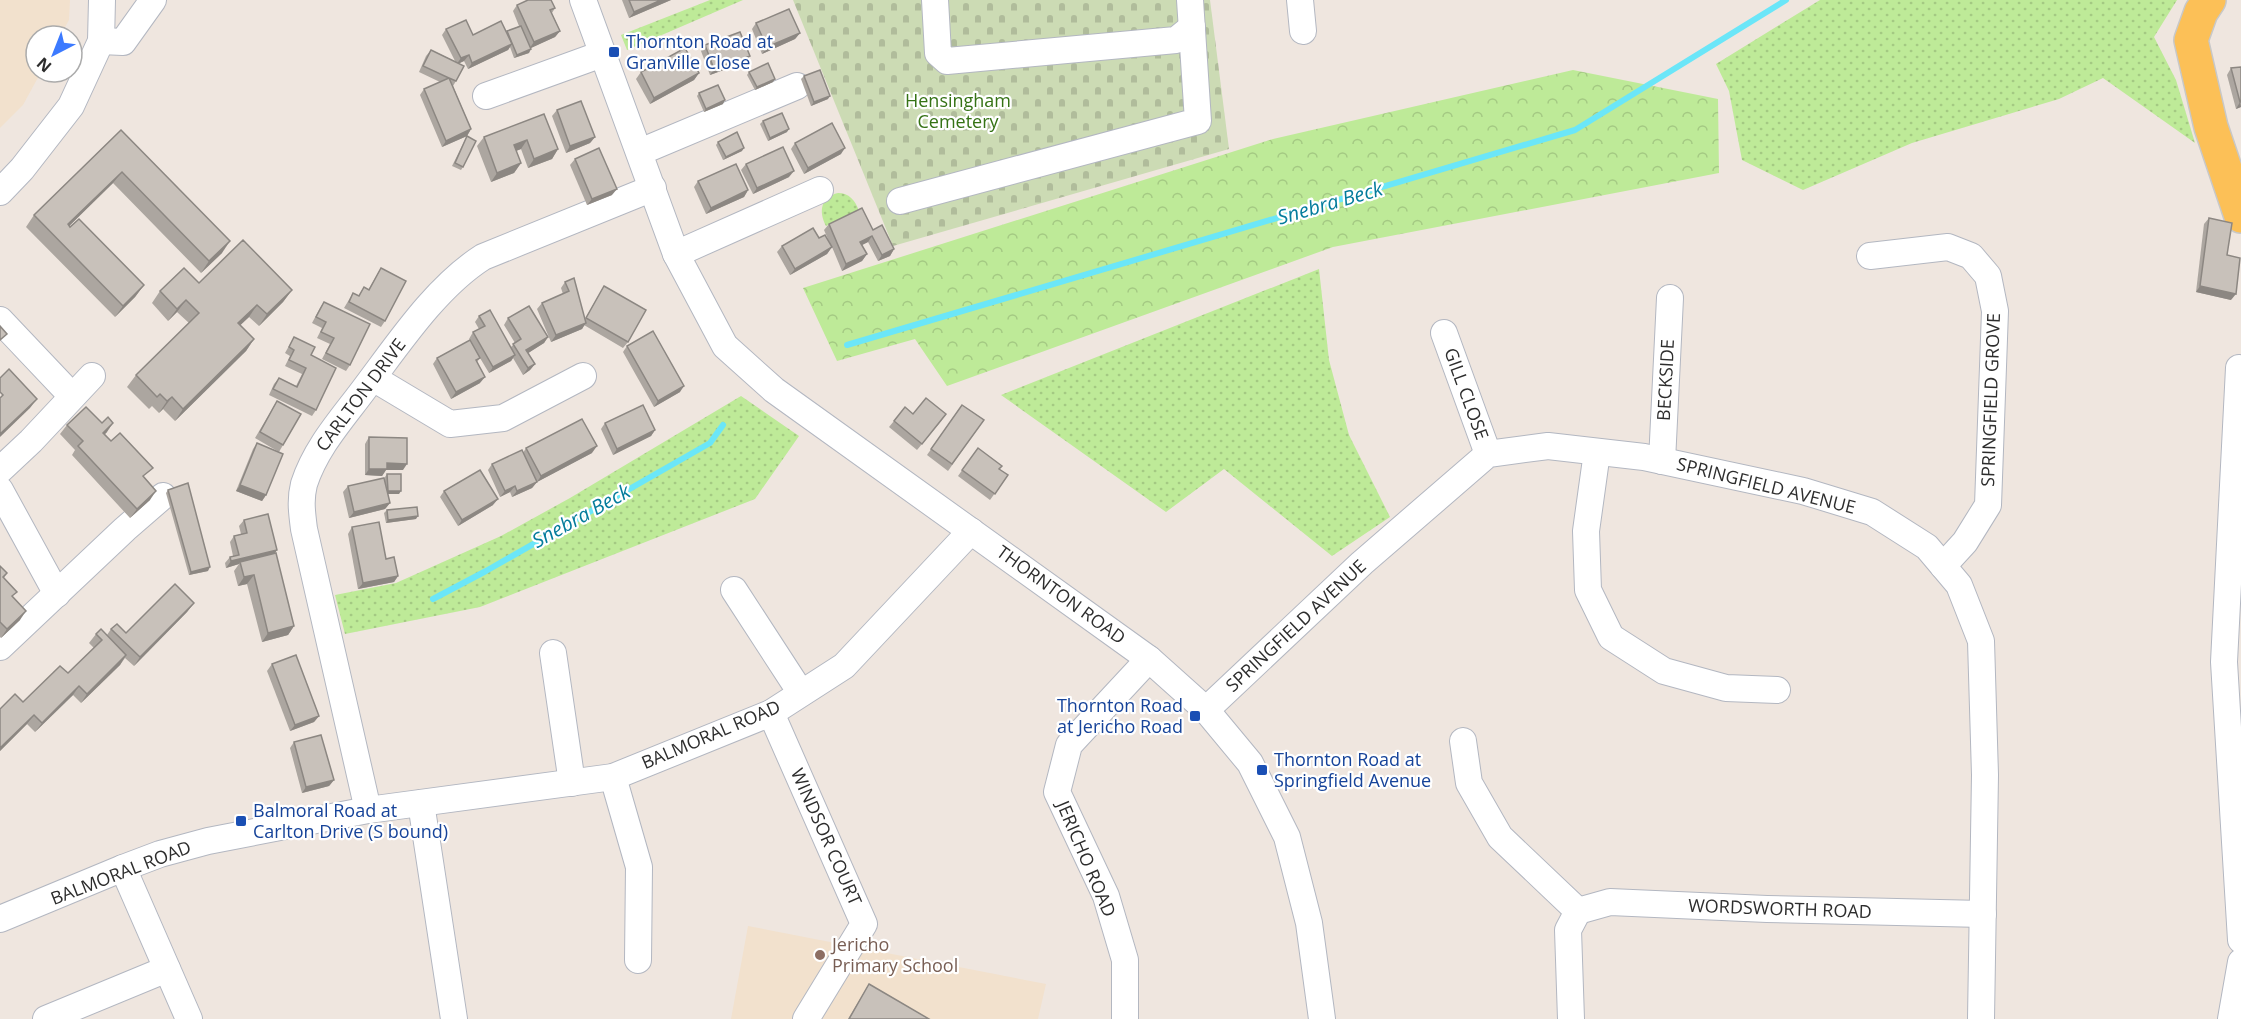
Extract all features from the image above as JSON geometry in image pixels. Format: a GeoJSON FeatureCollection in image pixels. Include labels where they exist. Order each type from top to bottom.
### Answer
{"type":"FeatureCollection","features":[{"type":"Feature","properties":{"kind":"main road"},"geometry":{"type":"LineString","coordinates":[[2209,0],[2201,12],[2191,40],[2211,127],[2241,216]]}},
{"type":"Feature","properties":{"kind":"street"},"geometry":{"type":"LineString","coordinates":[[0,192],[22,169],[71,106],[101,41],[102,0]]}},
{"type":"Feature","properties":{"kind":"street"},"geometry":{"type":"LineString","coordinates":[[101,41],[123,42],[153,0]]}},
{"type":"Feature","properties":{"kind":"street","name":"THORNTON ROAD"},"geometry":{"type":"LineString","coordinates":[[583,0],[676,254],[725,346],[774,390],[1149,658],[1206,710],[1250,763],[1287,837],[1309,923],[1322,1019]]}},
{"type":"Feature","properties":{"kind":"street"},"geometry":{"type":"LineString","coordinates":[[935,0],[938,53],[947,61],[1176,40],[1192,27]]}},
{"type":"Feature","properties":{"kind":"street"},"geometry":{"type":"LineString","coordinates":[[900,201],[1198,121],[1190,0]]}},
{"type":"Feature","properties":{"kind":"street"},"geometry":{"type":"LineString","coordinates":[[1300,0],[1303,31]]}},
{"type":"Feature","properties":{"kind":"street"},"geometry":{"type":"LineString","coordinates":[[486,96],[602,54]]}},
{"type":"Feature","properties":{"kind":"street"},"geometry":{"type":"LineString","coordinates":[[640,152],[797,87]]}},
{"type":"Feature","properties":{"kind":"street","name":"CARLTON DRIVE"},"geometry":{"type":"LineString","coordinates":[[368,810],[304,529],[300,502],[304,485],[319,449],[432,304],[469,266],[483,256],[653,188]]}},
{"type":"Feature","properties":{"kind":"street"},"geometry":{"type":"LineString","coordinates":[[676,254],[812,201]]}},
{"type":"Feature","properties":{"kind":"street","name":"SPRINGFIELD GROVE"},"geometry":{"type":"LineString","coordinates":[[1870,256],[1948,247],[1971,256],[1988,276],[1995,311],[1988,505],[1965,542],[1943,566]]}},
{"type":"Feature","properties":{"kind":"street","name":"BECKSIDE"},"geometry":{"type":"LineString","coordinates":[[1662,461],[1670,298]]}},
{"type":"Feature","properties":{"kind":"street"},"geometry":{"type":"LineString","coordinates":[[0,320],[72,396]]}},
{"type":"Feature","properties":{"kind":"street","name":"GILL CLOSE"},"geometry":{"type":"LineString","coordinates":[[1444,333],[1488,454]]}},
{"type":"Feature","properties":{"kind":"street"},"geometry":{"type":"LineString","coordinates":[[2239,368],[2233,654],[2241,940]]}},
{"type":"Feature","properties":{"kind":"street"},"geometry":{"type":"LineString","coordinates":[[0,470],[93,376]]}},
{"type":"Feature","properties":{"kind":"street"},"geometry":{"type":"LineString","coordinates":[[373,378],[450,424],[503,418],[583,376]]}},
{"type":"Feature","properties":{"kind":"street","name":"SPRINGFIELD AVENUE"},"geometry":{"type":"LineString","coordinates":[[1206,710],[1362,563],[1488,454],[1548,446],[1662,461],[1803,491],[1872,512],[1927,547],[1959,585],[1981,641],[1985,776],[1981,1019]]}},
{"type":"Feature","properties":{"kind":"street"},"geometry":{"type":"LineString","coordinates":[[1598,452],[1586,531],[1588,590],[1611,637],[1664,671],[1726,688],[1777,690]]}},
{"type":"Feature","properties":{"kind":"street"},"geometry":{"type":"LineString","coordinates":[[0,490],[57,594]]}},
{"type":"Feature","properties":{"kind":"street"},"geometry":{"type":"LineString","coordinates":[[0,647],[162,496]]}},
{"type":"Feature","properties":{"kind":"street","name":"BALMORAL ROAD"},"geometry":{"type":"LineString","coordinates":[[0,920],[123,868],[160,854],[208,841],[368,810],[613,777],[771,713],[844,666],[971,531]]}},
{"type":"Feature","properties":{"kind":"street"},"geometry":{"type":"LineString","coordinates":[[734,590],[801,693]]}},
{"type":"Feature","properties":{"kind":"street"},"geometry":{"type":"LineString","coordinates":[[553,652],[572,783]]}},
{"type":"Feature","properties":{"kind":"street","name":"JERICHO ROAD"},"geometry":{"type":"LineString","coordinates":[[1125,1019],[1125,960],[1106,896],[1057,792],[1069,745],[1149,658]]}},
{"type":"Feature","properties":{"kind":"street","name":"WINDSOR COURT"},"geometry":{"type":"LineString","coordinates":[[771,713],[864,924],[806,1019]]}},
{"type":"Feature","properties":{"kind":"street"},"geometry":{"type":"LineString","coordinates":[[1463,741],[1469,783],[1500,837],[1578,911],[1568,930],[1571,1019]]}},
{"type":"Feature","properties":{"kind":"street"},"geometry":{"type":"LineString","coordinates":[[613,777],[639,867],[638,960]]}},
{"type":"Feature","properties":{"kind":"street"},"geometry":{"type":"LineString","coordinates":[[421,803],[454,1019]]}},
{"type":"Feature","properties":{"kind":"street"},"geometry":{"type":"LineString","coordinates":[[123,868],[189,1019]]}},
{"type":"Feature","properties":{"kind":"street","name":"WORDSWORTH ROAD"},"geometry":{"type":"LineString","coordinates":[[1578,911],[1610,902],[1767,909],[1983,914]]}},
{"type":"Feature","properties":{"kind":"street"},"geometry":{"type":"LineString","coordinates":[[2231,1019],[2241,962]]}},
{"type":"Feature","properties":{"kind":"street"},"geometry":{"type":"LineString","coordinates":[[46,1019],[167,969]]}},
{"type":"Feature","properties":{"kind":"shaded area"},"geometry":{"type":"Polygon","coordinates":[[[0,0],[70,0],[67,24],[24,24],[24,84],[34,84],[23,105],[0,128],[0,0]]]}},
{"type":"Feature","properties":{"kind":"shaded area","name":"Jericho Primary School"},"geometry":{"type":"Polygon","coordinates":[[[748,926],[1046,984],[1038,1019],[731,1019],[748,926]]]}},
{"type":"Feature","properties":{"kind":"green space"},"geometry":{"type":"Polygon","coordinates":[[[710,0],[743,0],[627,50],[621,35],[710,0]]]}},
{"type":"Feature","properties":{"kind":"green space","name":"Hensingham Cemetery"},"geometry":{"type":"Polygon","coordinates":[[[793,0],[1210,0],[1229,149],[893,246],[793,0]]]}},
{"type":"Feature","properties":{"kind":"green space"},"geometry":{"type":"Polygon","coordinates":[[[1820,0],[2177,0],[2154,37],[2176,80],[2195,143],[2103,78],[2059,99],[1912,143],[1803,190],[1742,160],[1729,91],[1716,64],[1820,0]]]}},
{"type":"Feature","properties":{"kind":"green space"},"geometry":{"type":"Polygon","coordinates":[[[1573,70],[1718,99],[1719,173],[1333,247],[947,386],[915,339],[837,361],[803,288],[1273,139],[1573,70]]]}},
{"type":"Feature","properties":{"kind":"green space"},"geometry":{"type":"Polygon","coordinates":[[[838,193],[851,198],[859,211],[826,226],[822,215],[823,205],[828,198],[838,193]]]}},
{"type":"Feature","properties":{"kind":"green space"},"geometry":{"type":"Polygon","coordinates":[[[1319,269],[1329,360],[1349,435],[1390,517],[1332,556],[1224,469],[1166,512],[1001,395],[1319,269]]]}},
{"type":"Feature","properties":{"kind":"green space"},"geometry":{"type":"Polygon","coordinates":[[[741,396],[799,436],[755,499],[480,607],[345,634],[335,595],[396,583],[501,536],[570,498],[741,396]]]}},
{"type":"Feature","properties":{"kind":"building"},"geometry":{"type":"Polygon","coordinates":[[[528,0],[551,0],[555,8],[550,10],[560,31],[534,42],[517,5],[528,0]]]}},
{"type":"Feature","properties":{"kind":"building"},"geometry":{"type":"Polygon","coordinates":[[[629,0],[661,0],[634,12],[629,0]]]}},
{"type":"Feature","properties":{"kind":"building"},"geometry":{"type":"Polygon","coordinates":[[[789,9],[800,33],[767,47],[756,23],[789,9]]]}},
{"type":"Feature","properties":{"kind":"building"},"geometry":{"type":"Polygon","coordinates":[[[466,20],[473,35],[501,21],[512,44],[472,63],[469,55],[461,58],[446,29],[466,20]]]}},
{"type":"Feature","properties":{"kind":"building"},"geometry":{"type":"Polygon","coordinates":[[[521,26],[531,49],[517,55],[507,31],[521,26]]]}},
{"type":"Feature","properties":{"kind":"building"},"geometry":{"type":"Polygon","coordinates":[[[740,32],[750,56],[714,69],[705,45],[740,32]]]}},
{"type":"Feature","properties":{"kind":"building"},"geometry":{"type":"Polygon","coordinates":[[[685,48],[699,73],[654,98],[641,72],[685,48]]]}},
{"type":"Feature","properties":{"kind":"building"},"geometry":{"type":"Polygon","coordinates":[[[431,50],[464,66],[456,81],[423,66],[431,50]]]}},
{"type":"Feature","properties":{"kind":"building"},"geometry":{"type":"Polygon","coordinates":[[[768,63],[775,79],[757,87],[749,72],[768,63]]]}},
{"type":"Feature","properties":{"kind":"building"},"geometry":{"type":"Polygon","coordinates":[[[2241,67],[2241,102],[2240,102],[2231,68],[2241,67]]]}},
{"type":"Feature","properties":{"kind":"building"},"geometry":{"type":"Polygon","coordinates":[[[820,70],[830,96],[814,102],[804,76],[820,70]]]}},
{"type":"Feature","properties":{"kind":"building"},"geometry":{"type":"Polygon","coordinates":[[[449,78],[471,129],[446,141],[424,89],[449,78]]]}},
{"type":"Feature","properties":{"kind":"building"},"geometry":{"type":"Polygon","coordinates":[[[718,85],[725,100],[706,109],[699,93],[718,85]]]}},
{"type":"Feature","properties":{"kind":"building"},"geometry":{"type":"Polygon","coordinates":[[[581,101],[595,137],[570,146],[557,110],[581,101]]]}},
{"type":"Feature","properties":{"kind":"building"},"geometry":{"type":"Polygon","coordinates":[[[782,113],[789,129],[770,138],[763,121],[782,113]]]}},
{"type":"Feature","properties":{"kind":"building"},"geometry":{"type":"Polygon","coordinates":[[[544,114],[558,149],[534,159],[527,140],[514,145],[521,163],[497,173],[484,137],[544,114]]]}},
{"type":"Feature","properties":{"kind":"building"},"geometry":{"type":"Polygon","coordinates":[[[832,123],[845,148],[808,168],[795,143],[832,123]]]}},
{"type":"Feature","properties":{"kind":"building"},"geometry":{"type":"Polygon","coordinates":[[[121,130],[230,241],[209,261],[122,172],[68,224],[70,227],[79,219],[144,285],[123,306],[34,215],[121,130]]]}},
{"type":"Feature","properties":{"kind":"building"},"geometry":{"type":"Polygon","coordinates":[[[737,132],[744,148],[726,157],[718,142],[737,132]]]}},
{"type":"Feature","properties":{"kind":"building"},"geometry":{"type":"Polygon","coordinates":[[[467,136],[476,141],[463,167],[455,163],[467,136]]]}},
{"type":"Feature","properties":{"kind":"building"},"geometry":{"type":"Polygon","coordinates":[[[783,147],[794,171],[757,188],[746,164],[783,147]]]}},
{"type":"Feature","properties":{"kind":"building"},"geometry":{"type":"Polygon","coordinates":[[[599,148],[617,189],[592,199],[575,159],[599,148]]]}},
{"type":"Feature","properties":{"kind":"building"},"geometry":{"type":"Polygon","coordinates":[[[736,164],[748,190],[711,208],[698,181],[736,164]]]}},
{"type":"Feature","properties":{"kind":"building"},"geometry":{"type":"Polygon","coordinates":[[[862,208],[873,230],[882,225],[894,249],[882,255],[872,236],[860,242],[867,254],[846,264],[829,224],[862,208]]]}},
{"type":"Feature","properties":{"kind":"building"},"geometry":{"type":"Polygon","coordinates":[[[2209,218],[2232,223],[2227,255],[2240,258],[2236,294],[2200,286],[2209,218]]]}},
{"type":"Feature","properties":{"kind":"building"},"geometry":{"type":"Polygon","coordinates":[[[813,228],[819,238],[825,235],[832,247],[795,269],[782,246],[813,228]]]}},
{"type":"Feature","properties":{"kind":"building"},"geometry":{"type":"Polygon","coordinates":[[[243,240],[292,290],[267,314],[257,305],[238,323],[254,339],[183,409],[172,397],[167,401],[160,394],[157,397],[136,375],[199,313],[186,300],[177,309],[160,291],[184,268],[199,283],[243,240]]]}},
{"type":"Feature","properties":{"kind":"building"},"geometry":{"type":"Polygon","coordinates":[[[381,268],[406,281],[385,321],[349,302],[353,293],[359,296],[364,287],[369,290],[381,268]]]}},
{"type":"Feature","properties":{"kind":"building"},"geometry":{"type":"Polygon","coordinates":[[[574,278],[586,323],[556,335],[542,303],[569,291],[565,282],[574,278]]]}},
{"type":"Feature","properties":{"kind":"building"},"geometry":{"type":"Polygon","coordinates":[[[604,286],[646,310],[628,342],[586,318],[604,286]]]}},
{"type":"Feature","properties":{"kind":"building"},"geometry":{"type":"Polygon","coordinates":[[[324,302],[370,324],[350,365],[326,353],[334,338],[321,332],[326,322],[316,317],[324,302]]]}},
{"type":"Feature","properties":{"kind":"building"},"geometry":{"type":"Polygon","coordinates":[[[529,306],[548,337],[526,350],[535,364],[528,368],[513,344],[521,339],[508,318],[529,306]]]}},
{"type":"Feature","properties":{"kind":"building"},"geometry":{"type":"Polygon","coordinates":[[[490,310],[515,355],[493,367],[473,332],[485,326],[479,316],[490,310]]]}},
{"type":"Feature","properties":{"kind":"building"},"geometry":{"type":"Polygon","coordinates":[[[0,326],[7,334],[0,340],[0,326]]]}},
{"type":"Feature","properties":{"kind":"building"},"geometry":{"type":"Polygon","coordinates":[[[653,331],[684,386],[658,401],[627,346],[653,331]]]}},
{"type":"Feature","properties":{"kind":"building"},"geometry":{"type":"Polygon","coordinates":[[[294,337],[315,347],[311,355],[336,368],[316,410],[273,389],[279,378],[297,387],[306,368],[289,360],[294,350],[289,347],[294,337]]]}},
{"type":"Feature","properties":{"kind":"building"},"geometry":{"type":"Polygon","coordinates":[[[470,340],[480,358],[476,360],[485,377],[456,392],[437,358],[470,340]]]}},
{"type":"Feature","properties":{"kind":"building"},"geometry":{"type":"Polygon","coordinates":[[[9,369],[37,399],[0,434],[0,398],[3,395],[0,392],[0,378],[9,369]]]}},
{"type":"Feature","properties":{"kind":"building"},"geometry":{"type":"Polygon","coordinates":[[[926,398],[946,414],[922,444],[894,421],[905,407],[913,414],[926,398]]]}},
{"type":"Feature","properties":{"kind":"building"},"geometry":{"type":"Polygon","coordinates":[[[277,401],[301,414],[283,445],[260,432],[277,401]]]}},
{"type":"Feature","properties":{"kind":"building"},"geometry":{"type":"Polygon","coordinates":[[[643,405],[655,430],[617,449],[605,423],[643,405]]]}},
{"type":"Feature","properties":{"kind":"building"},"geometry":{"type":"Polygon","coordinates":[[[962,405],[984,420],[952,464],[931,449],[962,405]]]}},
{"type":"Feature","properties":{"kind":"building"},"geometry":{"type":"Polygon","coordinates":[[[86,407],[102,423],[108,417],[113,423],[103,433],[111,441],[120,433],[153,468],[143,476],[156,491],[137,509],[78,446],[83,441],[67,425],[86,407]]]}},
{"type":"Feature","properties":{"kind":"building"},"geometry":{"type":"Polygon","coordinates":[[[582,419],[597,446],[541,476],[526,448],[582,419]]]}},
{"type":"Feature","properties":{"kind":"building"},"geometry":{"type":"Polygon","coordinates":[[[369,437],[407,438],[407,464],[387,463],[387,469],[369,469],[369,437]]]}},
{"type":"Feature","properties":{"kind":"building"},"geometry":{"type":"Polygon","coordinates":[[[257,443],[283,454],[266,495],[240,485],[257,443]]]}},
{"type":"Feature","properties":{"kind":"building"},"geometry":{"type":"Polygon","coordinates":[[[978,448],[1002,466],[999,469],[1008,475],[995,494],[962,470],[978,448]]]}},
{"type":"Feature","properties":{"kind":"building"},"geometry":{"type":"Polygon","coordinates":[[[522,450],[537,482],[517,491],[515,486],[505,491],[492,464],[522,450]]]}},
{"type":"Feature","properties":{"kind":"building"},"geometry":{"type":"Polygon","coordinates":[[[480,470],[498,499],[462,520],[444,491],[480,470]]]}},
{"type":"Feature","properties":{"kind":"building"},"geometry":{"type":"Polygon","coordinates":[[[387,474],[401,474],[401,491],[388,491],[387,474]]]}},
{"type":"Feature","properties":{"kind":"building"},"geometry":{"type":"Polygon","coordinates":[[[384,478],[390,503],[354,512],[348,486],[384,478]]]}},
{"type":"Feature","properties":{"kind":"building"},"geometry":{"type":"Polygon","coordinates":[[[188,483],[210,567],[191,572],[168,490],[188,483]]]}},
{"type":"Feature","properties":{"kind":"building"},"geometry":{"type":"Polygon","coordinates":[[[417,507],[418,516],[388,520],[387,510],[417,507]]]}},
{"type":"Feature","properties":{"kind":"building"},"geometry":{"type":"Polygon","coordinates":[[[268,514],[277,550],[231,561],[230,557],[239,555],[234,536],[247,533],[244,520],[268,514]]]}},
{"type":"Feature","properties":{"kind":"building"},"geometry":{"type":"Polygon","coordinates":[[[379,522],[386,559],[394,557],[398,576],[363,583],[352,527],[379,522]]]}},
{"type":"Feature","properties":{"kind":"building"},"geometry":{"type":"Polygon","coordinates":[[[276,553],[294,626],[268,633],[254,575],[244,577],[240,562],[276,553]]]}},
{"type":"Feature","properties":{"kind":"building"},"geometry":{"type":"Polygon","coordinates":[[[0,566],[7,573],[3,577],[17,592],[12,596],[26,611],[7,629],[0,622],[0,566]]]}},
{"type":"Feature","properties":{"kind":"building"},"geometry":{"type":"Polygon","coordinates":[[[175,584],[194,603],[140,657],[111,629],[117,624],[126,633],[175,584]]]}},
{"type":"Feature","properties":{"kind":"building"},"geometry":{"type":"Polygon","coordinates":[[[101,629],[126,655],[87,694],[79,686],[42,723],[34,715],[0,748],[0,709],[15,694],[23,702],[60,666],[68,673],[102,640],[96,634],[101,629]]]}},
{"type":"Feature","properties":{"kind":"building"},"geometry":{"type":"Polygon","coordinates":[[[296,655],[319,716],[295,725],[272,664],[296,655]]]}},
{"type":"Feature","properties":{"kind":"building"},"geometry":{"type":"Polygon","coordinates":[[[321,735],[334,780],[306,787],[294,742],[321,735]]]}},
{"type":"Feature","properties":{"kind":"building"},"geometry":{"type":"Polygon","coordinates":[[[869,984],[929,1019],[849,1019],[869,984]]]}},
{"type":"Feature","properties":{"kind":"waterway","name":"Snebra Beck"},"geometry":{"type":"LineString","coordinates":[[847,345],[1575,130],[1786,0]]}},
{"type":"Feature","properties":{"kind":"waterway","name":"Snebra Beck"},"geometry":{"type":"LineString","coordinates":[[433,599],[710,443],[723,425]]}},
{"type":"Feature","properties":{"kind":"place","name":"Thornton Road at Granville Close"},"geometry":{"type":"Point","coordinates":[614,52]}},
{"type":"Feature","properties":{"kind":"place","name":"Thornton Road at Jericho Road"},"geometry":{"type":"Point","coordinates":[1195,716]}},
{"type":"Feature","properties":{"kind":"place","name":"Thornton Road at Springfield Avenue"},"geometry":{"type":"Point","coordinates":[1262,770]}},
{"type":"Feature","properties":{"kind":"place","name":"Balmoral Road at Carlton Drive (S bound)"},"geometry":{"type":"Point","coordinates":[241,821]}},
{"type":"Feature","properties":{"kind":"place","name":"Jericho Primary School"},"geometry":{"type":"Point","coordinates":[820,955]}}]}
